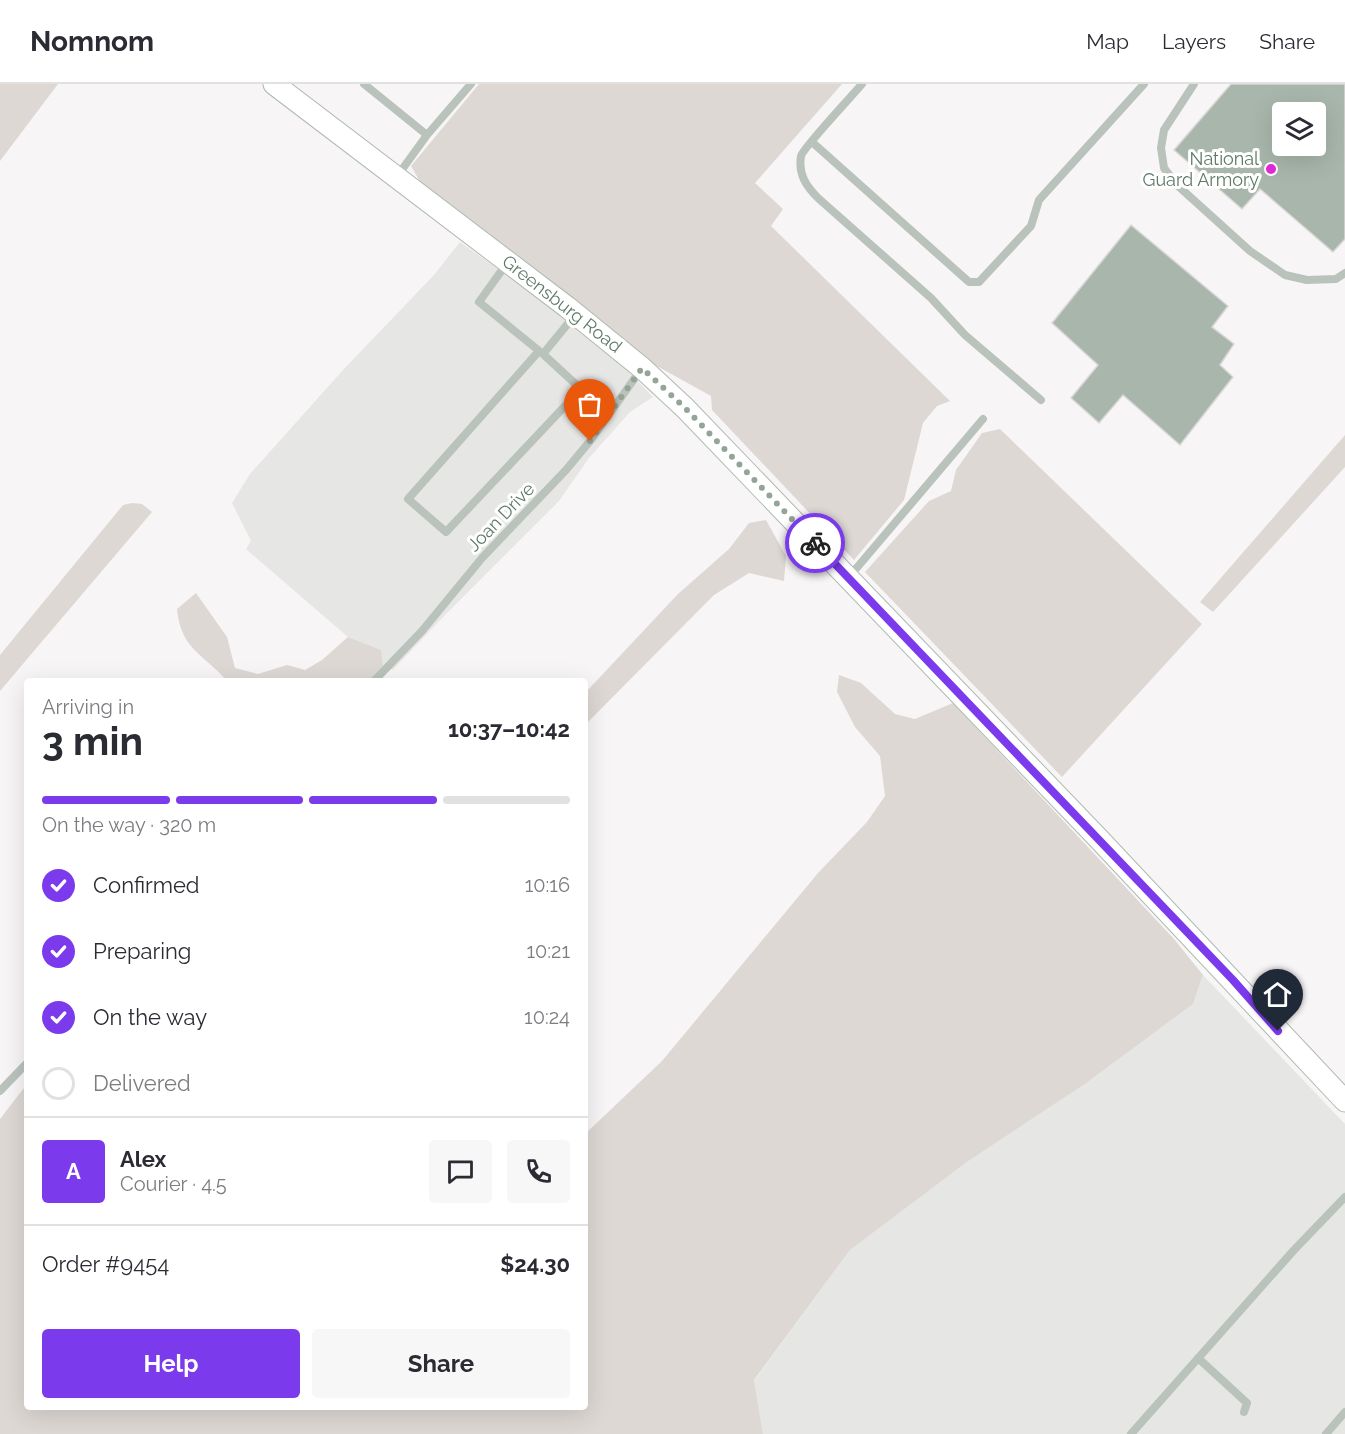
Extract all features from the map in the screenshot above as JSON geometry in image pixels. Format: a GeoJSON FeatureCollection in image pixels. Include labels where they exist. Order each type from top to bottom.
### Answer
{"type":"FeatureCollection","features":[{"type":"Feature","properties":{"kind":"main road","name":"Greensburg Road"},"geometry":{"type":"LineString","coordinates":[[274,84],[576,314],[642,368],[685,408],[1225,971],[1345,1101]]}},
{"type":"Feature","properties":{"kind":"lane"},"geometry":{"type":"LineString","coordinates":[[364,84],[428,135]]}},
{"type":"Feature","properties":{"kind":"lane"},"geometry":{"type":"LineString","coordinates":[[397,177],[428,135],[471,84]]}},
{"type":"Feature","properties":{"kind":"lane"},"geometry":{"type":"LineString","coordinates":[[862,84],[802,153],[801,170],[805,184],[931,298],[965,335],[1041,400]]}},
{"type":"Feature","properties":{"kind":"lane"},"geometry":{"type":"LineString","coordinates":[[812,142],[969,282],[979,282],[1031,226],[1039,200],[1144,84]]}},
{"type":"Feature","properties":{"kind":"lane"},"geometry":{"type":"LineString","coordinates":[[1194,84],[1164,130],[1161,148],[1164,168],[1177,185],[1250,251],[1285,275],[1307,280],[1336,279],[1345,273]]}},
{"type":"Feature","properties":{"kind":"lane"},"geometry":{"type":"LineString","coordinates":[[508,262],[480,302],[541,352],[581,388],[446,532],[408,499],[541,352],[576,314]]}},
{"type":"Feature","properties":{"kind":"lane","name":"Joan Drive"},"geometry":{"type":"LineString","coordinates":[[377,678],[422,631],[482,558],[566,470],[590,441],[642,368]]}},
{"type":"Feature","properties":{"kind":"lane"},"geometry":{"type":"LineString","coordinates":[[848,578],[983,419]]}},
{"type":"Feature","properties":{"kind":"lane"},"geometry":{"type":"LineString","coordinates":[[0,1090],[24,1066]]}},
{"type":"Feature","properties":{"kind":"lane"},"geometry":{"type":"LineString","coordinates":[[1131,1434],[1294,1250],[1345,1197]]}},
{"type":"Feature","properties":{"kind":"lane"},"geometry":{"type":"LineString","coordinates":[[1198,1358],[1247,1403],[1244,1412]]}},
{"type":"Feature","properties":{"kind":"lane"},"geometry":{"type":"LineString","coordinates":[[1326,1434],[1345,1412]]}},
{"type":"Feature","properties":{"kind":"shaded area"},"geometry":{"type":"Polygon","coordinates":[[[0,84],[58,84],[0,161],[0,84]]]}},
{"type":"Feature","properties":{"kind":"shaded area"},"geometry":{"type":"Polygon","coordinates":[[[479,84],[842,84],[755,183],[783,209],[771,226],[950,401],[937,406],[923,423],[904,500],[854,560],[712,410],[711,396],[655,365],[422,185],[411,166],[479,84]]]}},
{"type":"Feature","properties":{"kind":"shaded area"},"geometry":{"type":"Polygon","coordinates":[[[460,242],[536,296],[618,361],[653,397],[630,412],[589,458],[559,501],[393,670],[383,666],[380,650],[348,637],[246,549],[251,541],[232,503],[250,474],[343,370],[434,275],[460,242]]]}},
{"type":"Feature","properties":{"kind":"shaded area"},"geometry":{"type":"Polygon","coordinates":[[[1000,429],[1202,624],[1062,777],[865,572],[929,501],[951,491],[956,470],[982,433],[1000,429]]]}},
{"type":"Feature","properties":{"kind":"shaded area"},"geometry":{"type":"Polygon","coordinates":[[[1345,435],[1345,467],[1213,612],[1200,602],[1345,435]]]}},
{"type":"Feature","properties":{"kind":"shaded area"},"geometry":{"type":"Polygon","coordinates":[[[142,504],[152,512],[0,691],[0,655],[123,505],[142,504]]]}},
{"type":"Feature","properties":{"kind":"shaded area"},"geometry":{"type":"Polygon","coordinates":[[[766,520],[786,556],[784,581],[749,573],[714,595],[588,722],[588,690],[678,594],[729,549],[749,523],[766,520]]]}},
{"type":"Feature","properties":{"kind":"shaded area"},"geometry":{"type":"Polygon","coordinates":[[[196,593],[227,637],[235,668],[258,674],[287,665],[305,670],[322,660],[348,637],[381,650],[383,666],[372,678],[224,678],[188,642],[179,623],[177,609],[196,593]]]}},
{"type":"Feature","properties":{"kind":"shaded area"},"geometry":{"type":"Polygon","coordinates":[[[839,675],[861,683],[895,714],[915,719],[953,703],[1174,939],[1203,975],[1193,1004],[1085,1084],[967,1162],[850,1250],[754,1380],[763,1434],[0,1434],[0,1119],[24,1088],[24,1410],[588,1410],[588,1131],[662,1061],[818,873],[867,822],[885,796],[880,756],[855,727],[837,692],[839,675]]]}},
{"type":"Feature","properties":{"kind":"shaded area"},"geometry":{"type":"Polygon","coordinates":[[[1203,975],[1345,1124],[1345,1434],[763,1434],[754,1381],[850,1250],[967,1162],[1085,1084],[1193,1004],[1203,975]]]}},
{"type":"Feature","properties":{"kind":"building","name":"National Guard Armory"},"geometry":{"type":"Polygon","coordinates":[[[1231,84],[1345,84],[1345,239],[1333,252],[1260,189],[1242,209],[1174,150],[1231,84]]]}},
{"type":"Feature","properties":{"kind":"building"},"geometry":{"type":"Polygon","coordinates":[[[1131,225],[1228,306],[1212,327],[1234,344],[1220,365],[1233,377],[1180,445],[1123,395],[1099,423],[1071,398],[1098,365],[1052,323],[1131,225]]]}},
{"type":"Feature","properties":{"kind":"way so far"},"geometry":{"type":"LineString","coordinates":[[590,441],[642,368],[685,408],[815,543]]}},
{"type":"Feature","properties":{"kind":"place","name":"National Guard Armory"},"geometry":{"type":"Point","coordinates":[1271,169]}},
{"type":"Feature","properties":{"kind":"route"},"geometry":{"type":"LineString","coordinates":[[815,543],[1233,980],[1278,1031]]}}]}
